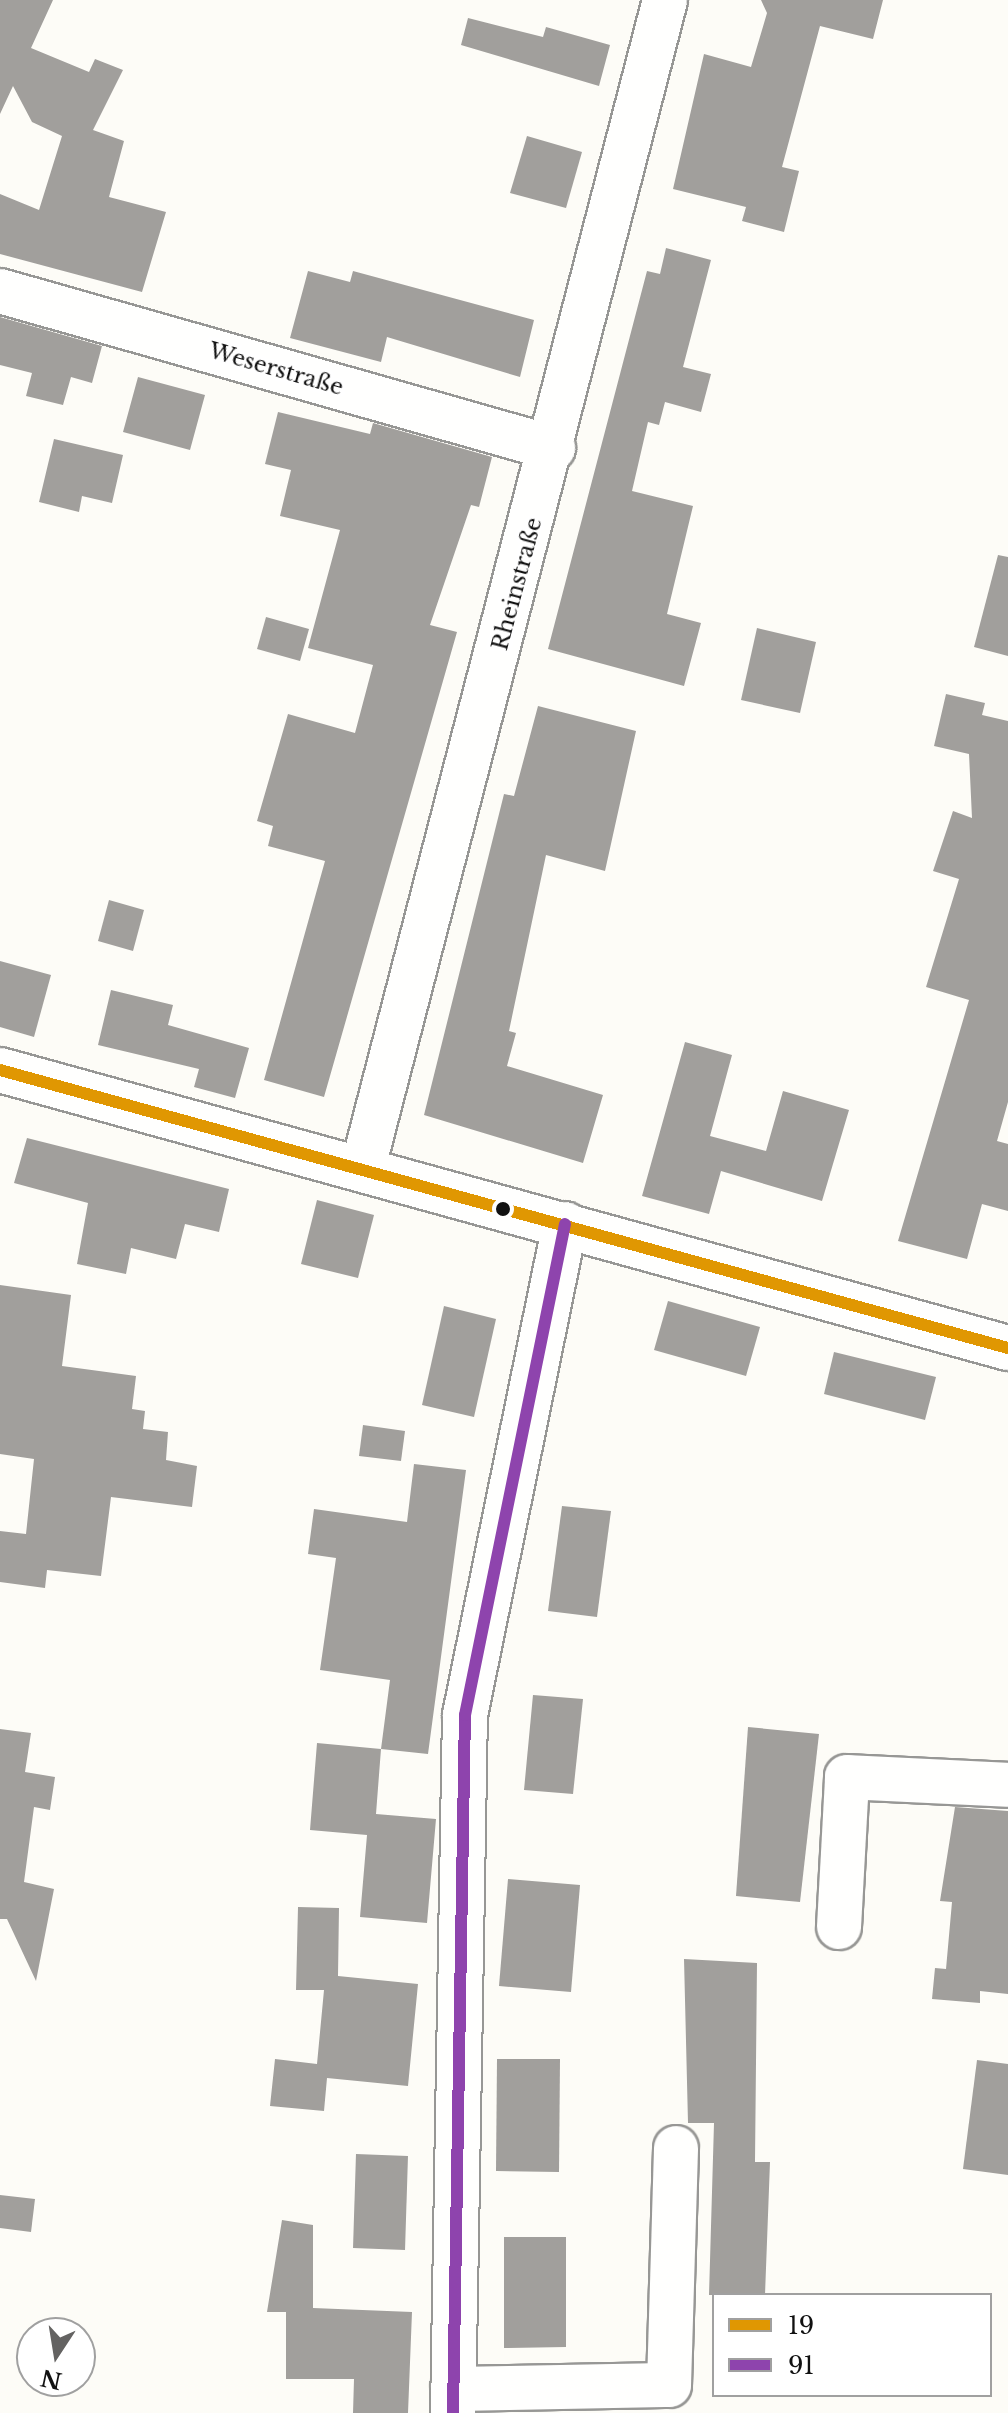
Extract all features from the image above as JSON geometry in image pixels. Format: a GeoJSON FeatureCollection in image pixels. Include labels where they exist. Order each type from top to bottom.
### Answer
{"type":"FeatureCollection","features":[{"type":"Feature","properties":{"kind":"street","name":"Rheinstraße"},"geometry":{"type":"LineString","coordinates":[[363,1167],[553,448],[665,0]]}},
{"type":"Feature","properties":{"kind":"street","name":"Weserstraße"},"geometry":{"type":"LineString","coordinates":[[0,291],[553,448]]}},
{"type":"Feature","properties":{"kind":"street"},"geometry":{"type":"LineString","coordinates":[[0,1070],[363,1167],[1008,1348]]}},
{"type":"Feature","properties":{"kind":"street"},"geometry":{"type":"LineString","coordinates":[[565,1224],[465,1715],[453,2401],[669,2385],[676,2148]]}},
{"type":"Feature","properties":{"kind":"street"},"geometry":{"type":"LineString","coordinates":[[839,1927],[847,1777],[1008,1785]]}},
{"type":"Feature","properties":{"kind":"building"},"geometry":{"type":"Polygon","coordinates":[[[0,0],[53,0],[31,48],[89,72],[95,59],[123,70],[93,130],[124,141],[109,197],[166,212],[142,292],[0,254],[0,194],[39,210],[62,136],[32,122],[13,86],[0,114],[0,0]]]}},
{"type":"Feature","properties":{"kind":"building"},"geometry":{"type":"Polygon","coordinates":[[[761,0],[883,0],[873,39],[820,26],[782,167],[799,171],[784,232],[742,221],[746,207],[673,189],[704,54],[751,67],[767,13],[761,0]]]}},
{"type":"Feature","properties":{"kind":"building"},"geometry":{"type":"Polygon","coordinates":[[[468,18],[543,37],[546,27],[610,45],[599,86],[461,45],[468,18]]]}},
{"type":"Feature","properties":{"kind":"building"},"geometry":{"type":"Polygon","coordinates":[[[527,136],[582,152],[566,208],[510,193],[527,136]]]}},
{"type":"Feature","properties":{"kind":"building"},"geometry":{"type":"Polygon","coordinates":[[[666,248],[711,260],[683,367],[711,374],[701,412],[665,402],[659,425],[648,422],[632,491],[693,506],[667,614],[701,623],[684,686],[548,649],[647,271],[660,274],[666,248]]]}},
{"type":"Feature","properties":{"kind":"building"},"geometry":{"type":"Polygon","coordinates":[[[308,271],[350,282],[353,271],[534,320],[520,377],[387,337],[381,362],[290,338],[308,271]]]}},
{"type":"Feature","properties":{"kind":"building"},"geometry":{"type":"Polygon","coordinates":[[[0,317],[102,346],[92,383],[71,377],[63,405],[26,396],[32,373],[0,365],[0,317]]]}},
{"type":"Feature","properties":{"kind":"building"},"geometry":{"type":"Polygon","coordinates":[[[138,377],[205,395],[190,450],[123,432],[138,377]]]}},
{"type":"Feature","properties":{"kind":"building"},"geometry":{"type":"Polygon","coordinates":[[[278,412],[370,434],[373,423],[492,457],[479,507],[471,505],[430,625],[457,632],[324,1097],[264,1080],[325,861],[268,846],[273,826],[257,821],[288,714],[355,733],[373,665],[308,648],[340,530],[280,516],[291,470],[265,464],[278,412]]]}},
{"type":"Feature","properties":{"kind":"building"},"geometry":{"type":"Polygon","coordinates":[[[54,439],[123,455],[112,503],[82,496],[79,512],[39,502],[54,439]]]}},
{"type":"Feature","properties":{"kind":"building"},"geometry":{"type":"Polygon","coordinates":[[[998,555],[1008,557],[1008,656],[974,647],[998,555]]]}},
{"type":"Feature","properties":{"kind":"building"},"geometry":{"type":"Polygon","coordinates":[[[266,617],[309,629],[300,661],[257,649],[266,617]]]}},
{"type":"Feature","properties":{"kind":"building"},"geometry":{"type":"Polygon","coordinates":[[[757,628],[816,642],[800,713],[741,700],[757,628]]]}},
{"type":"Feature","properties":{"kind":"building"},"geometry":{"type":"Polygon","coordinates":[[[946,694],[985,703],[982,715],[1008,721],[1008,1102],[997,1141],[1008,1144],[1008,1211],[982,1204],[967,1259],[898,1241],[969,1000],[926,987],[959,879],[933,871],[953,811],[972,818],[969,754],[934,746],[946,694]]]}},
{"type":"Feature","properties":{"kind":"building"},"geometry":{"type":"Polygon","coordinates":[[[538,706],[636,731],[605,871],[546,855],[509,1031],[516,1033],[507,1066],[603,1095],[583,1163],[424,1115],[504,794],[514,796],[538,706]]]}},
{"type":"Feature","properties":{"kind":"building"},"geometry":{"type":"Polygon","coordinates":[[[109,900],[144,910],[133,951],[98,941],[109,900]]]}},
{"type":"Feature","properties":{"kind":"building"},"geometry":{"type":"Polygon","coordinates":[[[0,961],[51,975],[34,1037],[0,1027],[0,961]]]}},
{"type":"Feature","properties":{"kind":"building"},"geometry":{"type":"Polygon","coordinates":[[[111,990],[173,1005],[168,1025],[249,1048],[235,1098],[194,1087],[199,1069],[98,1045],[111,990]]]}},
{"type":"Feature","properties":{"kind":"building"},"geometry":{"type":"Polygon","coordinates":[[[685,1042],[732,1055],[710,1136],[766,1151],[783,1091],[849,1110],[822,1201],[721,1171],[709,1214],[642,1196],[685,1042]]]}},
{"type":"Feature","properties":{"kind":"building"},"geometry":{"type":"Polygon","coordinates":[[[27,1138],[229,1189],[219,1232],[185,1224],[176,1259],[131,1248],[126,1274],[77,1264],[88,1203],[14,1183],[27,1138]]]}},
{"type":"Feature","properties":{"kind":"building"},"geometry":{"type":"Polygon","coordinates":[[[317,1200],[374,1215],[358,1278],[301,1264],[317,1200]]]}},
{"type":"Feature","properties":{"kind":"building"},"geometry":{"type":"Polygon","coordinates":[[[0,1285],[71,1295],[62,1366],[136,1376],[132,1409],[145,1411],[143,1429],[168,1432],[166,1460],[197,1466],[192,1507],[111,1497],[101,1576],[47,1570],[45,1588],[0,1582],[0,1531],[26,1534],[34,1459],[0,1454],[0,1285]]]}},
{"type":"Feature","properties":{"kind":"building"},"geometry":{"type":"Polygon","coordinates":[[[668,1301],[760,1327],[746,1376],[654,1350],[668,1301]]]}},
{"type":"Feature","properties":{"kind":"building"},"geometry":{"type":"Polygon","coordinates":[[[444,1306],[496,1319],[474,1417],[422,1405],[444,1306]]]}},
{"type":"Feature","properties":{"kind":"building"},"geometry":{"type":"Polygon","coordinates":[[[834,1352],[936,1377],[925,1420],[824,1394],[834,1352]]]}},
{"type":"Feature","properties":{"kind":"building"},"geometry":{"type":"Polygon","coordinates":[[[363,1425],[405,1431],[401,1461],[359,1456],[363,1425]]]}},
{"type":"Feature","properties":{"kind":"building"},"geometry":{"type":"Polygon","coordinates":[[[414,1464],[466,1470],[428,1754],[381,1749],[390,1680],[320,1670],[336,1558],[308,1554],[314,1509],[407,1522],[414,1464]]]}},
{"type":"Feature","properties":{"kind":"building"},"geometry":{"type":"Polygon","coordinates":[[[562,1506],[611,1511],[597,1617],[548,1611],[562,1506]]]}},
{"type":"Feature","properties":{"kind":"building"},"geometry":{"type":"Polygon","coordinates":[[[533,1695],[583,1699],[573,1794],[524,1790],[533,1695]]]}},
{"type":"Feature","properties":{"kind":"building"},"geometry":{"type":"Polygon","coordinates":[[[748,1727],[819,1734],[800,1902],[736,1896],[748,1727]]]}},
{"type":"Feature","properties":{"kind":"building"},"geometry":{"type":"Polygon","coordinates":[[[0,1729],[31,1733],[25,1772],[55,1777],[50,1810],[34,1807],[24,1882],[54,1889],[36,1981],[7,1919],[0,1919],[0,1729]]]}},
{"type":"Feature","properties":{"kind":"building"},"geometry":{"type":"Polygon","coordinates":[[[317,1743],[381,1749],[376,1814],[436,1819],[427,1923],[360,1917],[367,1835],[310,1830],[317,1743]]]}},
{"type":"Feature","properties":{"kind":"building"},"geometry":{"type":"Polygon","coordinates":[[[955,1807],[1008,1811],[1008,1994],[980,1991],[980,2003],[932,1999],[935,1968],[946,1969],[952,1902],[940,1901],[955,1807]]]}},
{"type":"Feature","properties":{"kind":"building"},"geometry":{"type":"Polygon","coordinates":[[[508,1879],[580,1885],[571,1992],[499,1986],[508,1879]]]}},
{"type":"Feature","properties":{"kind":"building"},"geometry":{"type":"Polygon","coordinates":[[[298,1907],[339,1908],[338,1976],[418,1984],[408,2086],[327,2078],[324,2111],[270,2106],[275,2059],[317,2064],[324,1990],[296,1990],[298,1907]]]}},
{"type":"Feature","properties":{"kind":"building"},"geometry":{"type":"Polygon","coordinates":[[[684,1959],[757,1963],[755,2162],[770,2162],[765,2293],[709,2295],[714,2123],[688,2123],[684,1959]]]}},
{"type":"Feature","properties":{"kind":"building"},"geometry":{"type":"Polygon","coordinates":[[[497,2059],[560,2059],[559,2172],[496,2171],[497,2059]]]}},
{"type":"Feature","properties":{"kind":"building"},"geometry":{"type":"Polygon","coordinates":[[[977,2060],[1008,2064],[1008,2175],[963,2169],[977,2060]]]}},
{"type":"Feature","properties":{"kind":"building"},"geometry":{"type":"Polygon","coordinates":[[[356,2154],[408,2156],[405,2250],[353,2248],[356,2154]]]}},
{"type":"Feature","properties":{"kind":"building"},"geometry":{"type":"Polygon","coordinates":[[[0,2195],[35,2199],[31,2232],[0,2228],[0,2195]]]}},
{"type":"Feature","properties":{"kind":"building"},"geometry":{"type":"Polygon","coordinates":[[[282,2220],[313,2225],[313,2308],[412,2312],[408,2413],[353,2413],[354,2379],[286,2379],[286,2312],[267,2312],[282,2220]]]}},
{"type":"Feature","properties":{"kind":"building"},"geometry":{"type":"Polygon","coordinates":[[[504,2237],[566,2237],[566,2347],[504,2348],[504,2237]]]}},
{"type":"Feature","properties":{"kind":"transit line","name":"19"},"geometry":{"type":"LineString","coordinates":[[0,1070],[1008,1348]]}},
{"type":"Feature","properties":{"kind":"transit line","name":"91"},"geometry":{"type":"LineString","coordinates":[[453,2413],[465,1715],[565,1224]]}}]}
